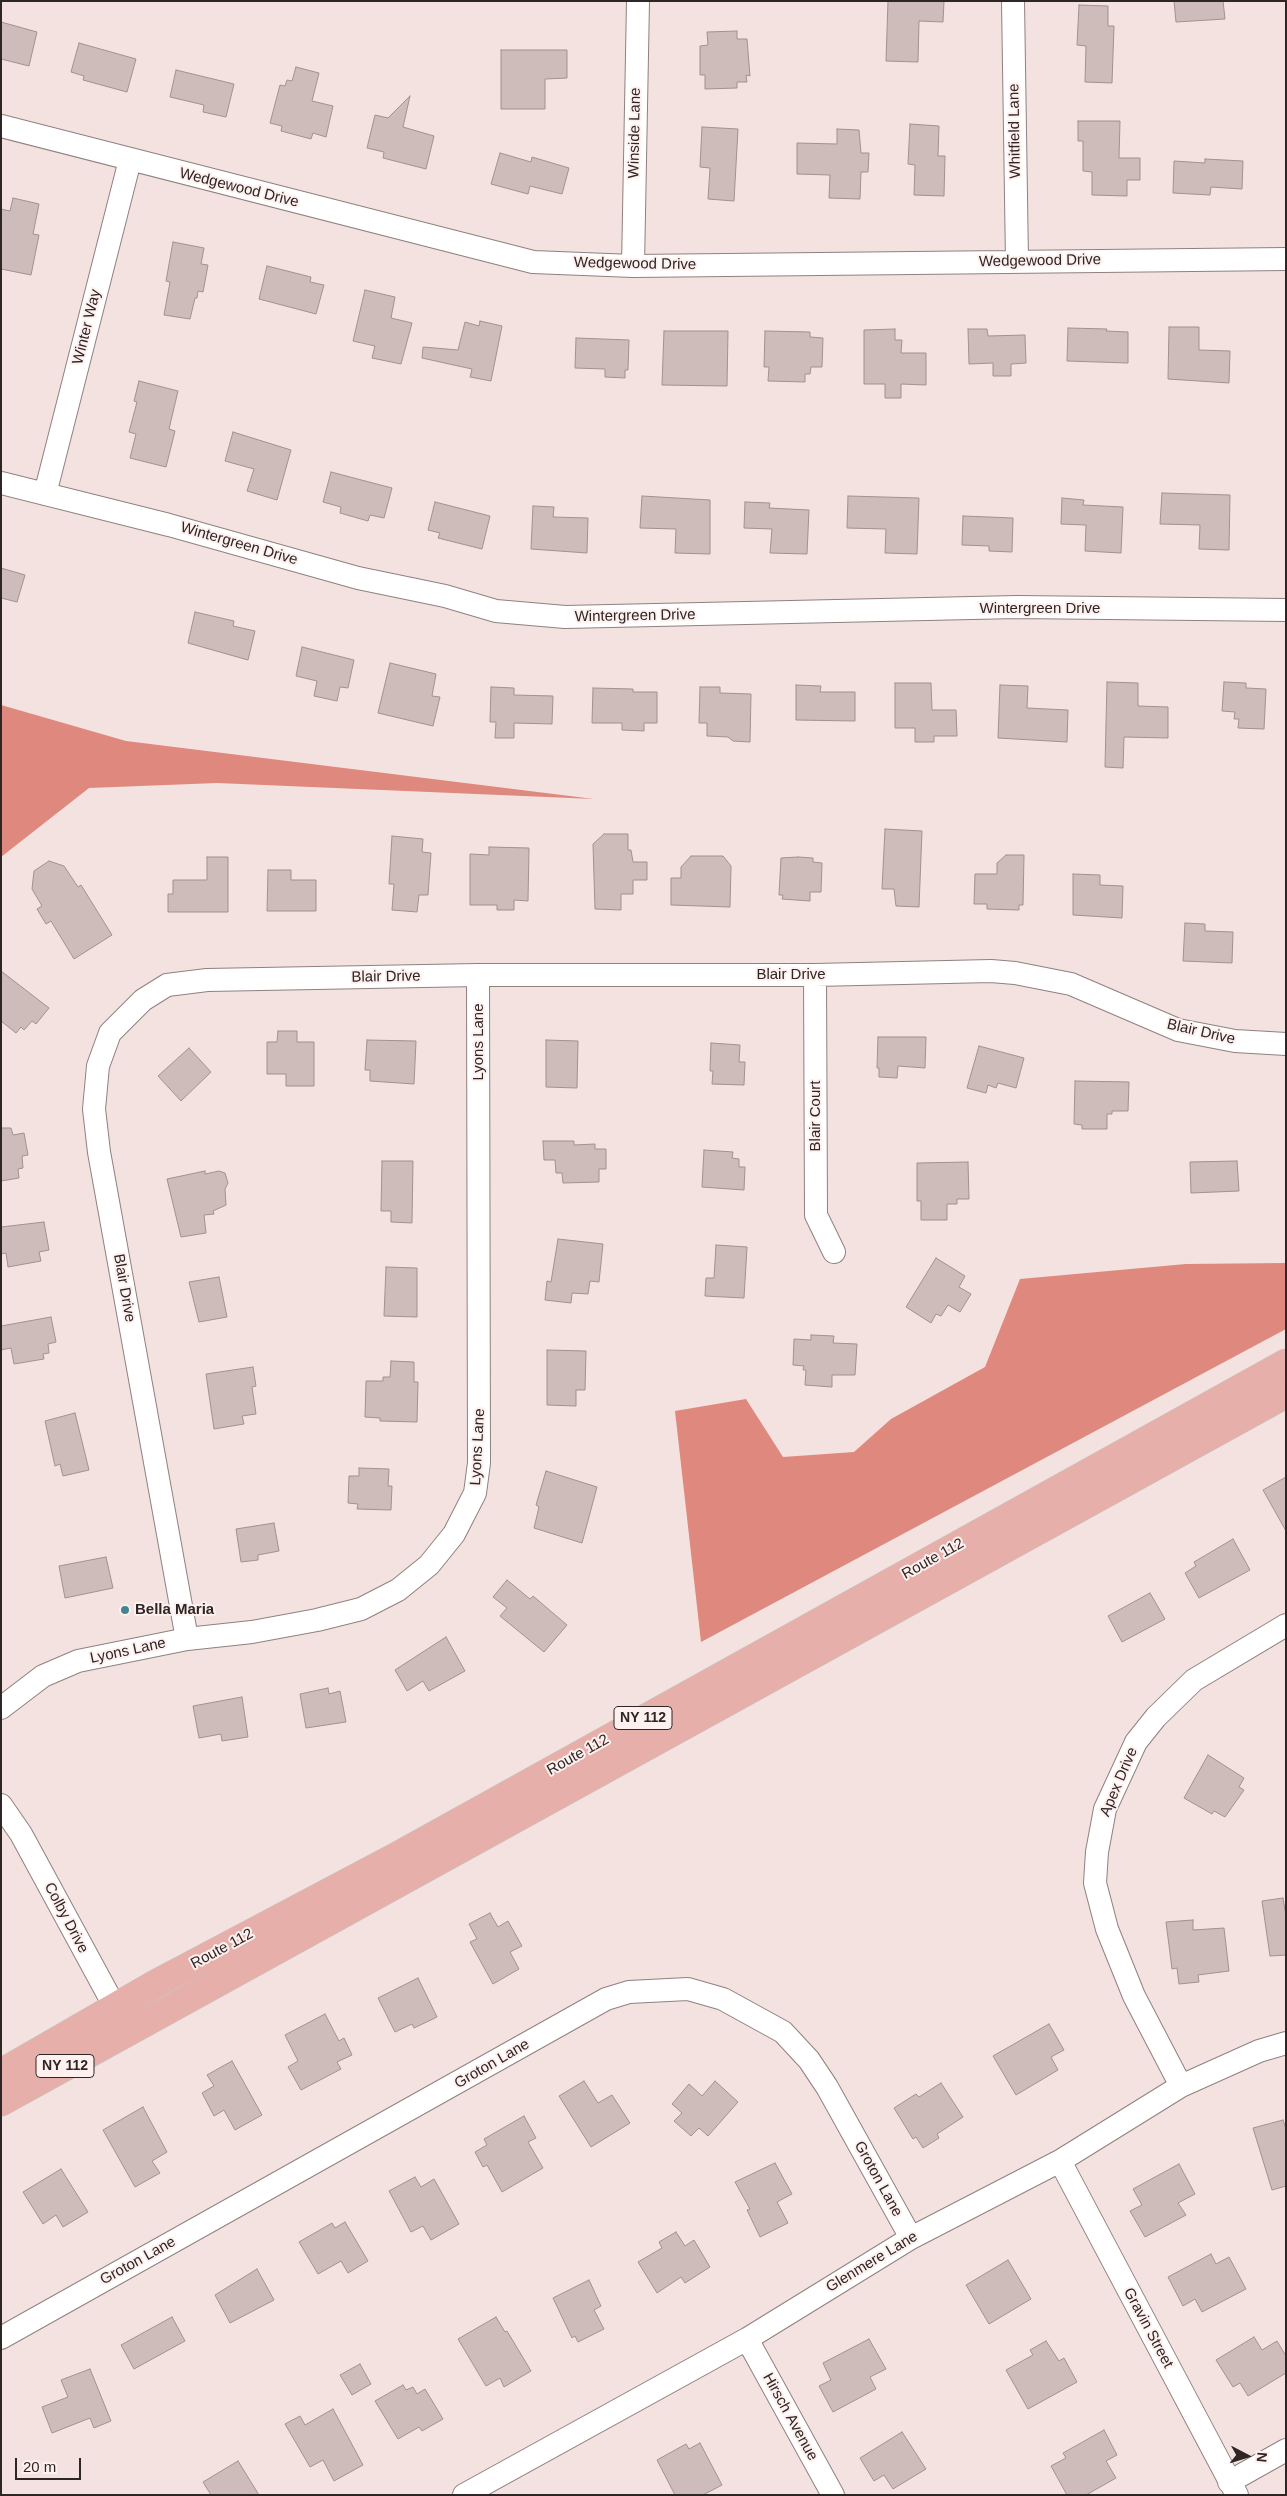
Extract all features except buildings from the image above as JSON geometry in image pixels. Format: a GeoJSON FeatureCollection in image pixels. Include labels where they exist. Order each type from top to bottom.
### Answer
{"type":"FeatureCollection","features":[{"type":"Feature","properties":{"kind":"main road","name":"Route 112"},"geometry":{"type":"LineString","coordinates":[[1,2102],[121,2020],[157,1984],[406,1851],[1286,1363]]}},
{"type":"Feature","properties":{"kind":"main road","name":"Route 112"},"geometry":{"type":"LineString","coordinates":[[1,2073],[121,2020],[1286,1394]]}},
{"type":"Feature","properties":{"kind":"street","name":"Winside Lane"},"geometry":{"type":"LineString","coordinates":[[633,266],[638,1]]}},
{"type":"Feature","properties":{"kind":"street","name":"Whitfield Lane"},"geometry":{"type":"LineString","coordinates":[[1013,1],[1017,262]]}},
{"type":"Feature","properties":{"kind":"street","name":"Wedgewood Drive"},"geometry":{"type":"LineString","coordinates":[[1,126],[533,262],[633,266],[1286,259]]}},
{"type":"Feature","properties":{"kind":"street","name":"Winter Way"},"geometry":{"type":"LineString","coordinates":[[45,494],[130,160]]}},
{"type":"Feature","properties":{"kind":"street","name":"Wintergreen Drive"},"geometry":{"type":"LineString","coordinates":[[1,483],[169,525],[358,578],[445,596],[496,611],[565,617],[1017,607],[1286,610]]}},
{"type":"Feature","properties":{"kind":"street","name":"Blair Drive"},"geometry":{"type":"LineString","coordinates":[[187,1639],[99,1152],[94,1109],[98,1066],[110,1033],[143,1000],[167,985],[207,980],[478,975],[815,975],[991,971],[1015,973],[1071,984],[1178,1030],[1235,1042],[1286,1044]]}},
{"type":"Feature","properties":{"kind":"street","name":"Lyons Lane"},"geometry":{"type":"LineString","coordinates":[[1,1708],[26,1686],[59,1668],[78,1662],[187,1639],[299,1624],[361,1609],[398,1590],[429,1564],[454,1534],[475,1493],[479,1463],[478,975]]}},
{"type":"Feature","properties":{"kind":"street","name":"Blair Court"},"geometry":{"type":"LineString","coordinates":[[815,975],[816,1215],[834,1252]]}},
{"type":"Feature","properties":{"kind":"street","name":"Apex Drive"},"geometry":{"type":"LineString","coordinates":[[1181,2086],[1134,1996],[1107,1929],[1096,1884],[1097,1852],[1105,1809],[1136,1742],[1156,1717],[1194,1680],[1286,1625]]}},
{"type":"Feature","properties":{"kind":"street","name":"Colby Drive"},"geometry":{"type":"LineString","coordinates":[[1,1805],[21,1834],[121,2020]]}},
{"type":"Feature","properties":{"kind":"street","name":"Groton Lane"},"geometry":{"type":"LineString","coordinates":[[1,2338],[606,1999],[629,1992],[688,1989],[723,1999],[783,2032],[810,2060],[827,2087],[911,2238]]}},
{"type":"Feature","properties":{"kind":"street","name":"Glenmere Lane"},"geometry":{"type":"LineString","coordinates":[[464,2495],[747,2339],[911,2238],[1060,2161],[1181,2086],[1259,2052],[1286,2043]]}},
{"type":"Feature","properties":{"kind":"street","name":"Gravin Street"},"geometry":{"type":"LineString","coordinates":[[1060,2161],[1233,2488]]}},
{"type":"Feature","properties":{"kind":"street","name":"Hirsch Avenue"},"geometry":{"type":"LineString","coordinates":[[747,2339],[833,2495]]}},
{"type":"Feature","properties":{"kind":"street"},"geometry":{"type":"LineString","coordinates":[[1233,2488],[1286,2450]]}},
{"type":"Feature","properties":{"kind":"shaded area"},"geometry":{"type":"Polygon","coordinates":[[[1,705],[126,741],[594,799],[217,783],[89,788],[1,857],[1,705]]]}},
{"type":"Feature","properties":{"kind":"shaded area"},"geometry":{"type":"Polygon","coordinates":[[[1286,1263],[1286,1329],[701,1642],[675,1411],[746,1399],[783,1457],[854,1452],[891,1419],[985,1367],[1020,1279],[1186,1264],[1286,1263]]]}},
{"type":"Feature","properties":{"kind":"place","name":"Bella Maria"},"geometry":{"type":"Point","coordinates":[125,1610]}}]}
